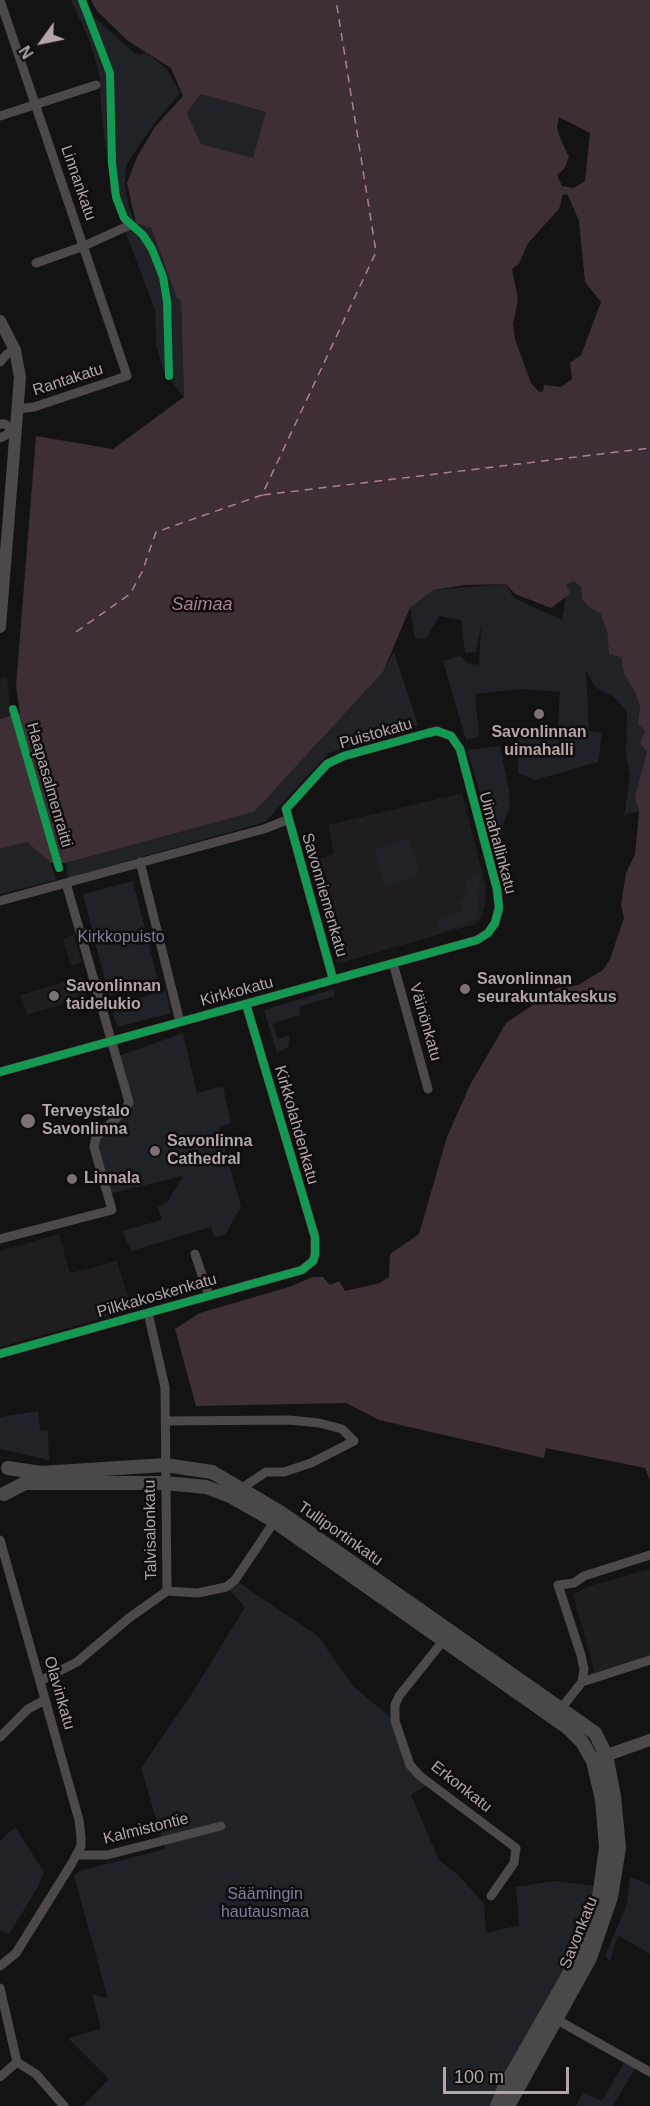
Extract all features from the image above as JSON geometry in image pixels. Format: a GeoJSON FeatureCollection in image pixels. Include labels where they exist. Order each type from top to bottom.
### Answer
{"type":"FeatureCollection","features":[{"type":"Feature","properties":{"kind":"main road","name":"Tulliportinkatu"},"geometry":{"type":"LineString","coordinates":[[4,1463],[41,1473],[165,1465],[212,1472],[236,1492],[277,1517],[557,1713],[595,1734],[599,1758]]}},
{"type":"Feature","properties":{"kind":"main road"},"geometry":{"type":"LineString","coordinates":[[2,1496],[10,1481],[4,1463]]}},
{"type":"Feature","properties":{"kind":"main road","name":"Tulliportinkatu"},"geometry":{"type":"LineString","coordinates":[[2,1496],[25,1483],[165,1483],[236,1492]]}},
{"type":"Feature","properties":{"kind":"main road","name":"Savonkatu"},"geometry":{"type":"LineString","coordinates":[[497,2106],[505,2086],[590,1958],[611,1897],[619,1848],[614,1797],[599,1758]]}},
{"type":"Feature","properties":{"kind":"main road","name":"Savonkatu"},"geometry":{"type":"LineString","coordinates":[[508,2106],[552,2017]]}},
{"type":"Feature","properties":{"kind":"street","name":"Linnankatu"},"geometry":{"type":"LineString","coordinates":[[0,0],[127,376]]}},
{"type":"Feature","properties":{"kind":"street"},"geometry":{"type":"LineString","coordinates":[[0,116],[96,85]]}},
{"type":"Feature","properties":{"kind":"street"},"geometry":{"type":"LineString","coordinates":[[36,263],[84,246],[130,225]]}},
{"type":"Feature","properties":{"kind":"street"},"geometry":{"type":"LineString","coordinates":[[0,321],[15,350],[20,376],[0,627]]}},
{"type":"Feature","properties":{"kind":"street"},"geometry":{"type":"LineString","coordinates":[[0,362],[7,354],[15,350]]}},
{"type":"Feature","properties":{"kind":"street","name":"Rantakatu"},"geometry":{"type":"LineString","coordinates":[[17,409],[34,407],[127,376]]}},
{"type":"Feature","properties":{"kind":"street"},"geometry":{"type":"LineString","coordinates":[[0,424],[14,431]]}},
{"type":"Feature","properties":{"kind":"street"},"geometry":{"type":"LineString","coordinates":[[0,438],[14,431]]}},
{"type":"Feature","properties":{"kind":"street","name":"Puistokatu"},"geometry":{"type":"LineString","coordinates":[[287,820],[286,809],[291,802],[327,764],[344,756],[437,731],[452,736],[460,749]]}},
{"type":"Feature","properties":{"kind":"street","name":"Uimahallinkatu"},"geometry":{"type":"LineString","coordinates":[[460,749],[499,902],[495,923],[482,938]]}},
{"type":"Feature","properties":{"kind":"street"},"geometry":{"type":"LineString","coordinates":[[0,901],[264,829],[287,820]]}},
{"type":"Feature","properties":{"kind":"street","name":"Savonniemenkatu"},"geometry":{"type":"LineString","coordinates":[[287,820],[294,837],[333,979]]}},
{"type":"Feature","properties":{"kind":"street"},"geometry":{"type":"LineString","coordinates":[[140,862],[180,1022]]}},
{"type":"Feature","properties":{"kind":"street"},"geometry":{"type":"LineString","coordinates":[[0,1239],[112,1210],[94,1147],[96,1137],[124,1110],[129,1102],[66,883]]}},
{"type":"Feature","properties":{"kind":"street","name":"Kirkkokatu"},"geometry":{"type":"LineString","coordinates":[[0,1072],[482,938]]}},
{"type":"Feature","properties":{"kind":"street","name":"Väinönkatu"},"geometry":{"type":"LineString","coordinates":[[393,963],[428,1089]]}},
{"type":"Feature","properties":{"kind":"street","name":"Kirkkolahdenkatu"},"geometry":{"type":"LineString","coordinates":[[246,1004],[315,1237],[315,1255]]}},
{"type":"Feature","properties":{"kind":"street"},"geometry":{"type":"LineString","coordinates":[[195,1254],[208,1296]]}},
{"type":"Feature","properties":{"kind":"street","name":"Pilkkakoskenkatu"},"geometry":{"type":"LineString","coordinates":[[0,1354],[302,1270],[308,1266],[315,1255]]}},
{"type":"Feature","properties":{"kind":"street","name":"Talvisalonkatu"},"geometry":{"type":"LineString","coordinates":[[40,1681],[77,1662],[129,1618],[167,1592],[165,1387],[148,1313]]}},
{"type":"Feature","properties":{"kind":"street"},"geometry":{"type":"LineString","coordinates":[[166,1421],[289,1420],[320,1423],[342,1429],[354,1441],[311,1463],[284,1472],[266,1472],[236,1492]]}},
{"type":"Feature","properties":{"kind":"street"},"geometry":{"type":"LineString","coordinates":[[167,1592],[198,1593],[226,1587],[235,1580],[277,1517]]}},
{"type":"Feature","properties":{"kind":"street","name":"Olavinkatu"},"geometry":{"type":"LineString","coordinates":[[0,1540],[79,1820],[81,1846],[76,1855]]}},
{"type":"Feature","properties":{"kind":"street"},"geometry":{"type":"LineString","coordinates":[[557,1713],[582,1682],[584,1669],[558,1585],[574,1583],[584,1576],[650,1555]]}},
{"type":"Feature","properties":{"kind":"street","name":"Erkonkatu"},"geometry":{"type":"LineString","coordinates":[[447,1636],[399,1696],[395,1705],[395,1721],[410,1765],[420,1776],[516,1848],[514,1863],[491,1896]]}},
{"type":"Feature","properties":{"kind":"street"},"geometry":{"type":"LineString","coordinates":[[582,1682],[650,1660]]}},
{"type":"Feature","properties":{"kind":"street"},"geometry":{"type":"LineString","coordinates":[[0,1737],[27,1709],[45,1700]]}},
{"type":"Feature","properties":{"kind":"street"},"geometry":{"type":"LineString","coordinates":[[599,1758],[650,1740]]}},
{"type":"Feature","properties":{"kind":"street","name":"Kalmistontie"},"geometry":{"type":"LineString","coordinates":[[76,1855],[107,1855],[221,1826]]}},
{"type":"Feature","properties":{"kind":"street"},"geometry":{"type":"LineString","coordinates":[[0,1966],[16,1953],[76,1855]]}},
{"type":"Feature","properties":{"kind":"street"},"geometry":{"type":"LineString","coordinates":[[0,1988],[17,2062],[36,2074],[64,2106]]}},
{"type":"Feature","properties":{"kind":"street"},"geometry":{"type":"LineString","coordinates":[[552,2017],[650,2072]]}},
{"type":"Feature","properties":{"kind":"street"},"geometry":{"type":"LineString","coordinates":[[0,2077],[17,2062]]}},
{"type":"Feature","properties":{"kind":"shaded area"},"geometry":{"type":"Polygon","coordinates":[[[7,677],[11,716],[0,719],[0,678],[7,677]]]}},
{"type":"Feature","properties":{"kind":"shaded area"},"geometry":{"type":"Polygon","coordinates":[[[462,793],[486,887],[485,907],[480,920],[475,924],[337,964],[311,861],[334,854],[328,825],[462,793]]]}},
{"type":"Feature","properties":{"kind":"shaded area","name":"Savonlinnan taidelukio"},"geometry":{"type":"Polygon","coordinates":[[[74,935],[82,963],[71,966],[63,939],[74,935]]]}},
{"type":"Feature","properties":{"kind":"shaded area","name":"Savonlinnan taidelukio"},"geometry":{"type":"Polygon","coordinates":[[[81,977],[87,997],[27,1015],[21,995],[81,977]]]}},
{"type":"Feature","properties":{"kind":"shaded area"},"geometry":{"type":"Polygon","coordinates":[[[59,1234],[70,1273],[117,1261],[132,1310],[0,1347],[0,1251],[59,1234]]]}},
{"type":"Feature","properties":{"kind":"shaded area"},"geometry":{"type":"Polygon","coordinates":[[[650,1569],[650,1660],[582,1682],[594,1670],[573,1594],[590,1586],[650,1569]]]}},
{"type":"Feature","properties":{"kind":"green space"},"geometry":{"type":"Polygon","coordinates":[[[71,0],[85,0],[94,17],[132,51],[139,55],[146,53],[166,68],[180,93],[153,125],[126,165],[125,186],[129,208],[136,223],[151,228],[177,297],[181,299],[184,398],[163,370],[156,345],[155,310],[109,188],[112,175],[107,160],[100,77],[90,42],[71,0]]]}},
{"type":"Feature","properties":{"kind":"green space"},"geometry":{"type":"Polygon","coordinates":[[[201,94],[267,112],[253,159],[201,144],[187,113],[201,94]]]}},
{"type":"Feature","properties":{"kind":"green space"},"geometry":{"type":"Polygon","coordinates":[[[574,580],[581,587],[582,599],[600,613],[607,631],[609,654],[621,656],[624,674],[635,692],[640,707],[638,724],[646,731],[647,751],[635,797],[639,812],[626,814],[624,817],[630,776],[626,754],[627,712],[614,697],[595,687],[586,671],[589,731],[602,733],[598,762],[535,780],[518,773],[518,737],[557,739],[560,692],[521,689],[475,694],[479,737],[466,740],[443,661],[460,656],[468,663],[479,665],[481,626],[476,652],[465,653],[461,620],[439,616],[426,639],[415,638],[410,608],[432,590],[506,584],[514,598],[562,620],[566,597],[570,593],[565,584],[574,580]]]}},
{"type":"Feature","properties":{"kind":"green space"},"geometry":{"type":"Polygon","coordinates":[[[394,652],[418,725],[329,753],[265,822],[68,878],[66,863],[254,812],[383,672],[394,652]]]}},
{"type":"Feature","properties":{"kind":"green space"},"geometry":{"type":"Polygon","coordinates":[[[500,746],[509,790],[510,808],[503,824],[501,863],[467,750],[500,746]]]}},
{"type":"Feature","properties":{"kind":"green space"},"geometry":{"type":"Polygon","coordinates":[[[409,839],[420,874],[385,887],[374,850],[409,839]]]}},
{"type":"Feature","properties":{"kind":"green space"},"geometry":{"type":"Polygon","coordinates":[[[27,842],[49,858],[56,880],[0,894],[0,849],[27,842]]]}},
{"type":"Feature","properties":{"kind":"green space"},"geometry":{"type":"Polygon","coordinates":[[[480,874],[477,919],[440,932],[437,919],[463,912],[459,900],[470,896],[465,880],[480,874]]]}},
{"type":"Feature","properties":{"kind":"green space","name":"Kirkkopuisto"},"geometry":{"type":"Polygon","coordinates":[[[133,881],[158,981],[109,996],[83,894],[133,881]]]}},
{"type":"Feature","properties":{"kind":"green space"},"geometry":{"type":"Polygon","coordinates":[[[334,989],[335,996],[299,1007],[300,1015],[273,1023],[277,1039],[290,1035],[288,1047],[277,1053],[264,1010],[334,989]]]}},
{"type":"Feature","properties":{"kind":"green space"},"geometry":{"type":"Polygon","coordinates":[[[166,991],[171,1013],[117,1027],[111,1005],[166,991]]]}},
{"type":"Feature","properties":{"kind":"green space"},"geometry":{"type":"Polygon","coordinates":[[[183,1033],[197,1093],[223,1086],[231,1123],[219,1127],[241,1207],[225,1235],[214,1237],[211,1227],[131,1251],[122,1231],[162,1220],[158,1207],[168,1201],[183,1176],[108,1194],[96,1137],[129,1102],[116,1057],[183,1033]]]}},
{"type":"Feature","properties":{"kind":"green space"},"geometry":{"type":"Polygon","coordinates":[[[38,1411],[40,1430],[48,1431],[49,1460],[0,1449],[0,1417],[38,1411]]]}},
{"type":"Feature","properties":{"kind":"green space","name":"Säämingin hautausmaa"},"geometry":{"type":"Polygon","coordinates":[[[235,1580],[318,1636],[353,1686],[395,1721],[410,1765],[430,1783],[411,1795],[439,1860],[457,1874],[484,1903],[486,1933],[519,1925],[516,1887],[554,1881],[595,1886],[573,1956],[492,2106],[83,2106],[109,2079],[68,2038],[101,2029],[92,1994],[108,1999],[74,1876],[79,1871],[165,1849],[141,1768],[193,1692],[245,1607],[226,1587],[235,1580]]]}},
{"type":"Feature","properties":{"kind":"green space"},"geometry":{"type":"Polygon","coordinates":[[[15,1827],[44,1872],[38,1887],[9,1934],[0,1930],[0,1841],[15,1827]]]}},
{"type":"Feature","properties":{"kind":"green space"},"geometry":{"type":"Polygon","coordinates":[[[630,1877],[650,1885],[650,1954],[618,1935],[610,1961],[605,1956],[627,1904],[630,1877]]]}},
{"type":"Feature","properties":{"kind":"green space"},"geometry":{"type":"Polygon","coordinates":[[[626,2059],[637,2065],[613,2106],[576,2106],[583,2092],[602,2101],[626,2059]]]}},
{"type":"Feature","properties":{"kind":"water","name":"Saimaa"},"geometry":{"type":"Polygon","coordinates":[[[91,0],[650,0],[650,1480],[645,1468],[546,1448],[544,1458],[379,1420],[346,1403],[196,1406],[175,1329],[200,1313],[289,1287],[313,1277],[323,1277],[330,1285],[339,1281],[345,1291],[380,1283],[389,1277],[390,1254],[419,1234],[447,1137],[470,1085],[506,1023],[558,988],[578,985],[603,970],[610,959],[624,918],[621,905],[626,873],[635,855],[639,812],[635,797],[647,751],[640,744],[645,731],[638,724],[640,707],[635,692],[624,674],[621,657],[609,654],[607,631],[600,613],[590,608],[582,599],[581,587],[574,581],[566,584],[570,593],[551,608],[515,594],[506,584],[465,585],[433,590],[410,608],[383,672],[254,812],[66,863],[51,863],[27,842],[0,849],[0,719],[20,713],[16,686],[36,436],[113,449],[184,397],[181,300],[177,298],[151,228],[136,223],[127,183],[137,157],[155,127],[183,96],[171,68],[128,41],[97,11],[91,0]],[[201,94],[187,113],[201,144],[253,158],[266,112],[201,94]],[[559,117],[557,127],[569,157],[564,169],[557,175],[562,186],[574,188],[585,181],[590,133],[559,117]],[[563,194],[559,209],[528,243],[519,264],[512,269],[518,299],[513,324],[515,339],[531,383],[539,392],[543,391],[544,385],[561,387],[572,379],[570,363],[581,355],[601,302],[585,282],[579,221],[568,195],[563,194]]]}},
{"type":"Feature","properties":{"kind":"ferry route"},"geometry":{"type":"LineString","coordinates":[[76,632],[130,594],[142,572],[156,532],[262,495],[376,252],[336,0]]}},
{"type":"Feature","properties":{"kind":"ferry route"},"geometry":{"type":"LineString","coordinates":[[263,495],[650,448]]}},
{"type":"Feature","properties":{"kind":"cycle path"},"geometry":{"type":"LineString","coordinates":[[82,0],[110,73],[112,163],[116,197],[124,218],[143,235],[152,249],[163,277],[167,301],[169,376]]}},
{"type":"Feature","properties":{"kind":"cycle path","name":"Haapasalmenraitti"},"geometry":{"type":"LineString","coordinates":[[13,709],[59,868]]}},
{"type":"Feature","properties":{"kind":"cycle path"},"geometry":{"type":"LineString","coordinates":[[0,1072],[477,940],[488,933],[495,923],[499,908],[497,889],[460,749],[451,736],[437,731],[344,756],[327,764],[286,809],[333,979]]}},
{"type":"Feature","properties":{"kind":"cycle path"},"geometry":{"type":"LineString","coordinates":[[0,1354],[302,1270],[313,1261],[315,1237],[246,1004]]}},
{"type":"Feature","properties":{"kind":"place","name":"Savonlinnan uimahalli"},"geometry":{"type":"Point","coordinates":[539,714]}},
{"type":"Feature","properties":{"kind":"place","name":"Savonlinnan seurakuntakeskus"},"geometry":{"type":"Point","coordinates":[465,989]}},
{"type":"Feature","properties":{"kind":"place","name":"Savonlinnan taidelukio"},"geometry":{"type":"Point","coordinates":[54,996]}},
{"type":"Feature","properties":{"kind":"place","name":"Terveystalo Savonlinna"},"geometry":{"type":"Point","coordinates":[28,1121]}},
{"type":"Feature","properties":{"kind":"place","name":"Savonlinna Cathedral"},"geometry":{"type":"Point","coordinates":[155,1151]}},
{"type":"Feature","properties":{"kind":"place","name":"Linnala"},"geometry":{"type":"Point","coordinates":[72,1179]}}]}
